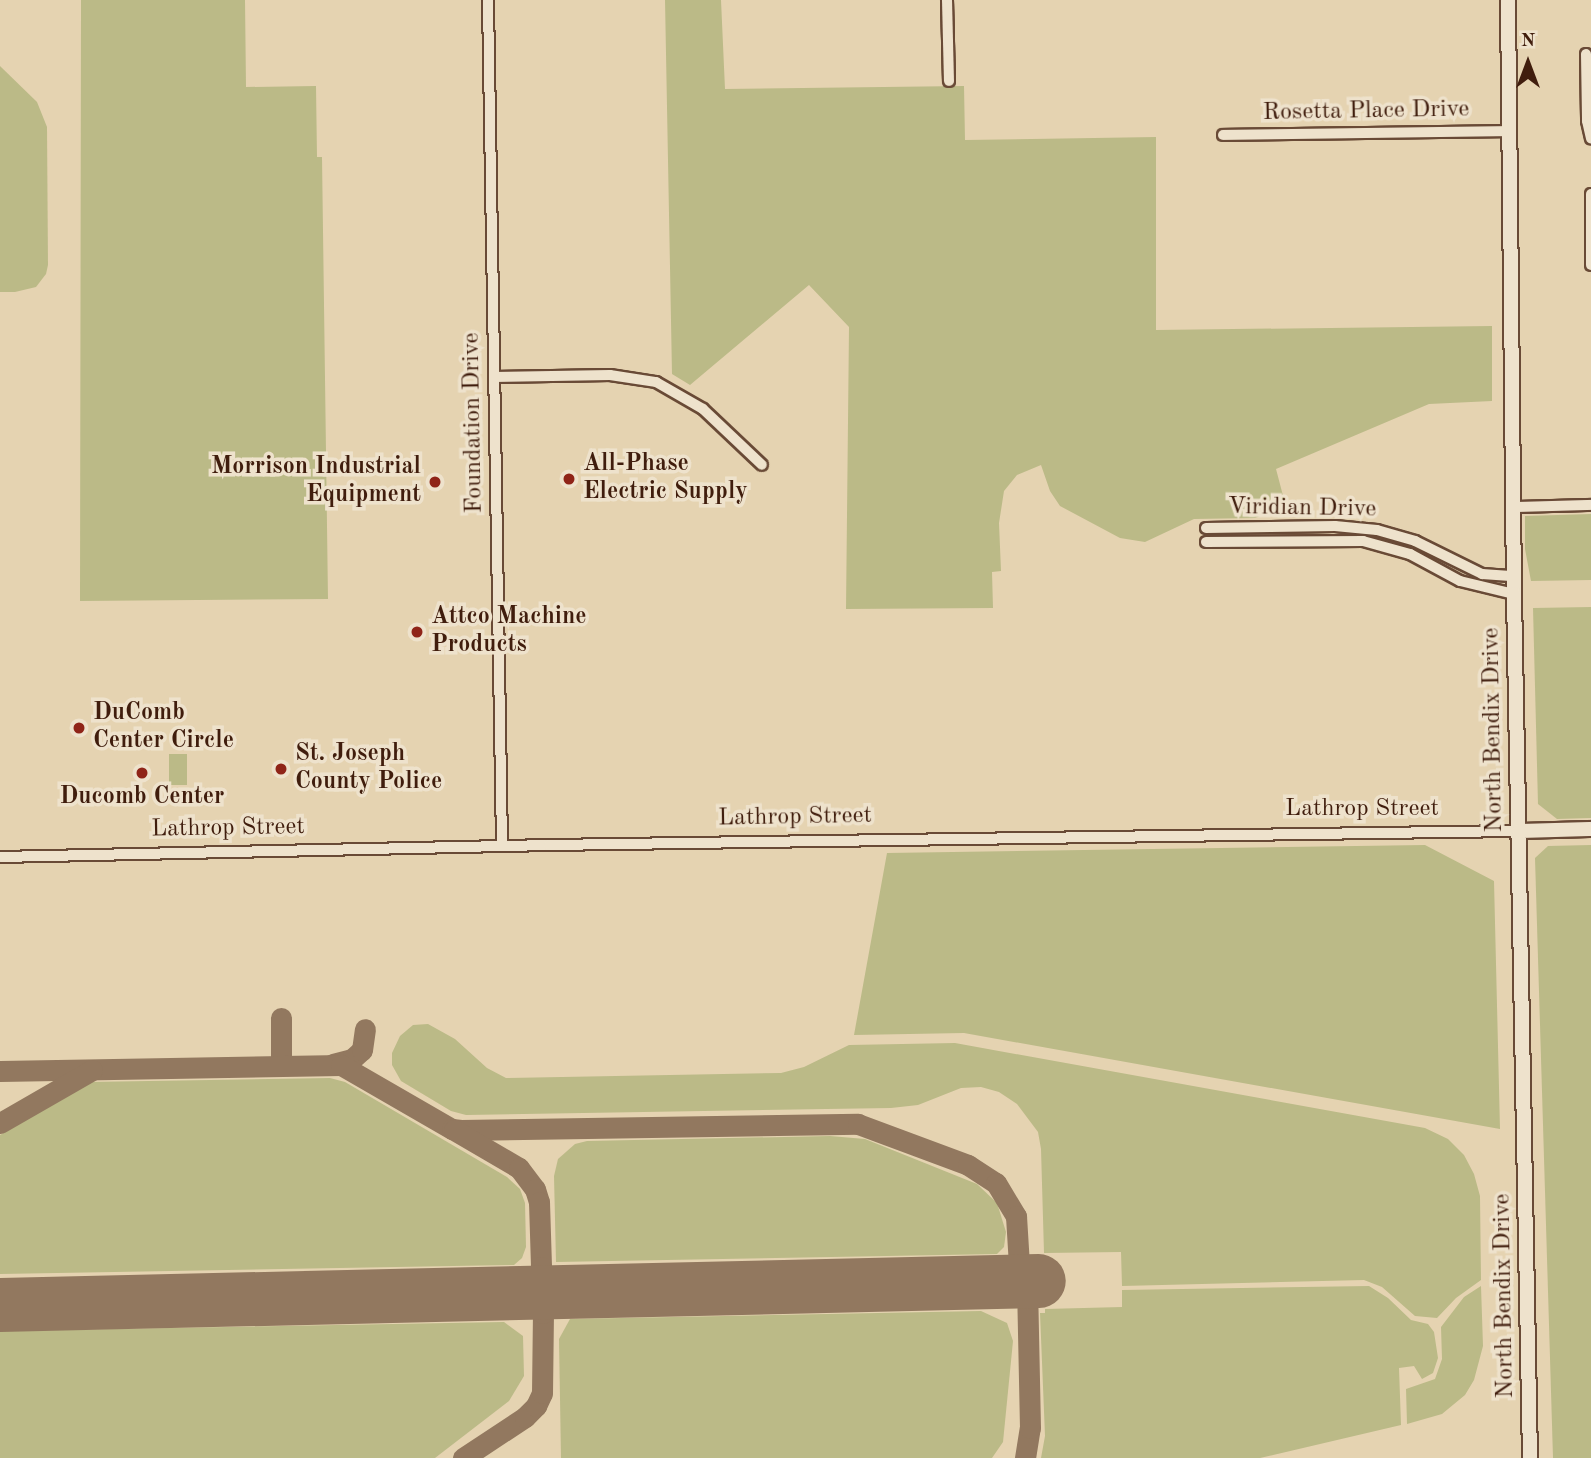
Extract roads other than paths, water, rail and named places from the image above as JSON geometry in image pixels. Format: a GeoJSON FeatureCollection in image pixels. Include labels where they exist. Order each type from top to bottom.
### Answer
{"type":"FeatureCollection","features":[{"type":"Feature","properties":{"kind":"street","name":"Foundation Drive"},"geometry":{"type":"LineString","coordinates":[[488,0],[502,846]]}},
{"type":"Feature","properties":{"kind":"street"},"geometry":{"type":"LineString","coordinates":[[947,0],[949,81]]}},
{"type":"Feature","properties":{"kind":"street","name":"North Bendix Drive"},"geometry":{"type":"LineString","coordinates":[[1508,0],[1514,594],[1530,1458]]}},
{"type":"Feature","properties":{"kind":"street"},"geometry":{"type":"LineString","coordinates":[[1586,54],[1587,121],[1591,139]]}},
{"type":"Feature","properties":{"kind":"street","name":"Rosetta Place Drive"},"geometry":{"type":"LineString","coordinates":[[1223,135],[1509,131]]}},
{"type":"Feature","properties":{"kind":"street"},"geometry":{"type":"LineString","coordinates":[[1591,194],[1591,265]]}},
{"type":"Feature","properties":{"kind":"street"},"geometry":{"type":"LineString","coordinates":[[494,377],[610,375],[656,382],[686,396],[703,409],[762,466]]}},
{"type":"Feature","properties":{"kind":"street"},"geometry":{"type":"LineString","coordinates":[[1513,507],[1591,505]]}},
{"type":"Feature","properties":{"kind":"street","name":"Viridian Drive"},"geometry":{"type":"LineString","coordinates":[[1206,528],[1335,526],[1377,530],[1415,541],[1482,573],[1514,576]]}},
{"type":"Feature","properties":{"kind":"street","name":"Viridian Drive"},"geometry":{"type":"LineString","coordinates":[[1206,542],[1363,541],[1410,554],[1460,581],[1514,594]]}},
{"type":"Feature","properties":{"kind":"street","name":"Lathrop Street"},"geometry":{"type":"LineString","coordinates":[[0,857],[502,846],[1591,830]]}},
{"type":"Feature","properties":{"kind":"place","name":"All-Phase Electric Supply"},"geometry":{"type":"Point","coordinates":[569,479]}},
{"type":"Feature","properties":{"kind":"place","name":"Morrison Industrial Equipment"},"geometry":{"type":"Point","coordinates":[435,482]}},
{"type":"Feature","properties":{"kind":"place","name":"Attco Machine Products"},"geometry":{"type":"Point","coordinates":[417,632]}},
{"type":"Feature","properties":{"kind":"place","name":"DuComb Center Circle"},"geometry":{"type":"Point","coordinates":[79,728]}},
{"type":"Feature","properties":{"kind":"place","name":"St. Joseph County Police"},"geometry":{"type":"Point","coordinates":[281,769]}},
{"type":"Feature","properties":{"kind":"place","name":"Ducomb Center"},"geometry":{"type":"Point","coordinates":[142,773]}}]}
